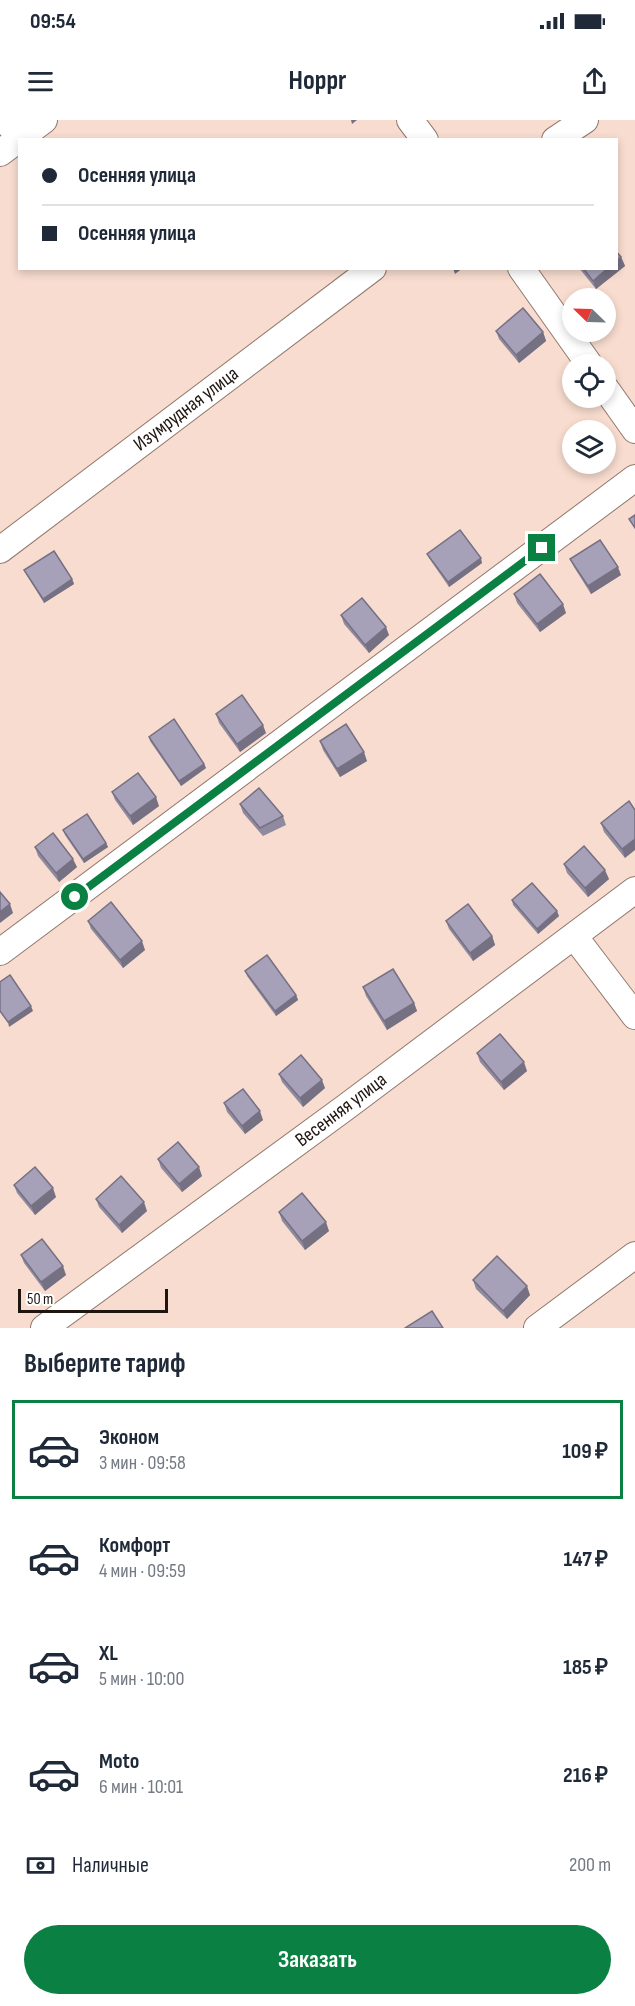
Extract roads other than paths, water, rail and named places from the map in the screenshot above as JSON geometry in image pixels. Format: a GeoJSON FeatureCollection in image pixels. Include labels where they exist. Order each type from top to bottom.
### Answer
{"type":"FeatureCollection","features":[{"type":"Feature","properties":{"kind":"street"},"geometry":{"type":"LineString","coordinates":[[0,153],[13,129],[44,120]]}},
{"type":"Feature","properties":{"kind":"street"},"geometry":{"type":"LineString","coordinates":[[410,120],[424,138]]}},
{"type":"Feature","properties":{"kind":"street"},"geometry":{"type":"LineString","coordinates":[[558,138],[585,120]]}},
{"type":"Feature","properties":{"kind":"street","name":"Изумрудная улица"},"geometry":{"type":"LineString","coordinates":[[0,550],[370,270]]}},
{"type":"Feature","properties":{"kind":"street"},"geometry":{"type":"LineString","coordinates":[[522,270],[582,354]]}},
{"type":"Feature","properties":{"kind":"street"},"geometry":{"type":"LineString","coordinates":[[616,403],[635,429]]}},
{"type":"Feature","properties":{"kind":"street"},"geometry":{"type":"LineString","coordinates":[[0,952],[635,478]]}},
{"type":"Feature","properties":{"kind":"street","name":"Весенняя улица"},"geometry":{"type":"LineString","coordinates":[[44,1328],[346,1107],[635,890]]}},
{"type":"Feature","properties":{"kind":"street"},"geometry":{"type":"LineString","coordinates":[[574,936],[635,1016]]}},
{"type":"Feature","properties":{"kind":"street"},"geometry":{"type":"LineString","coordinates":[[537,1328],[635,1255]]}}]}
